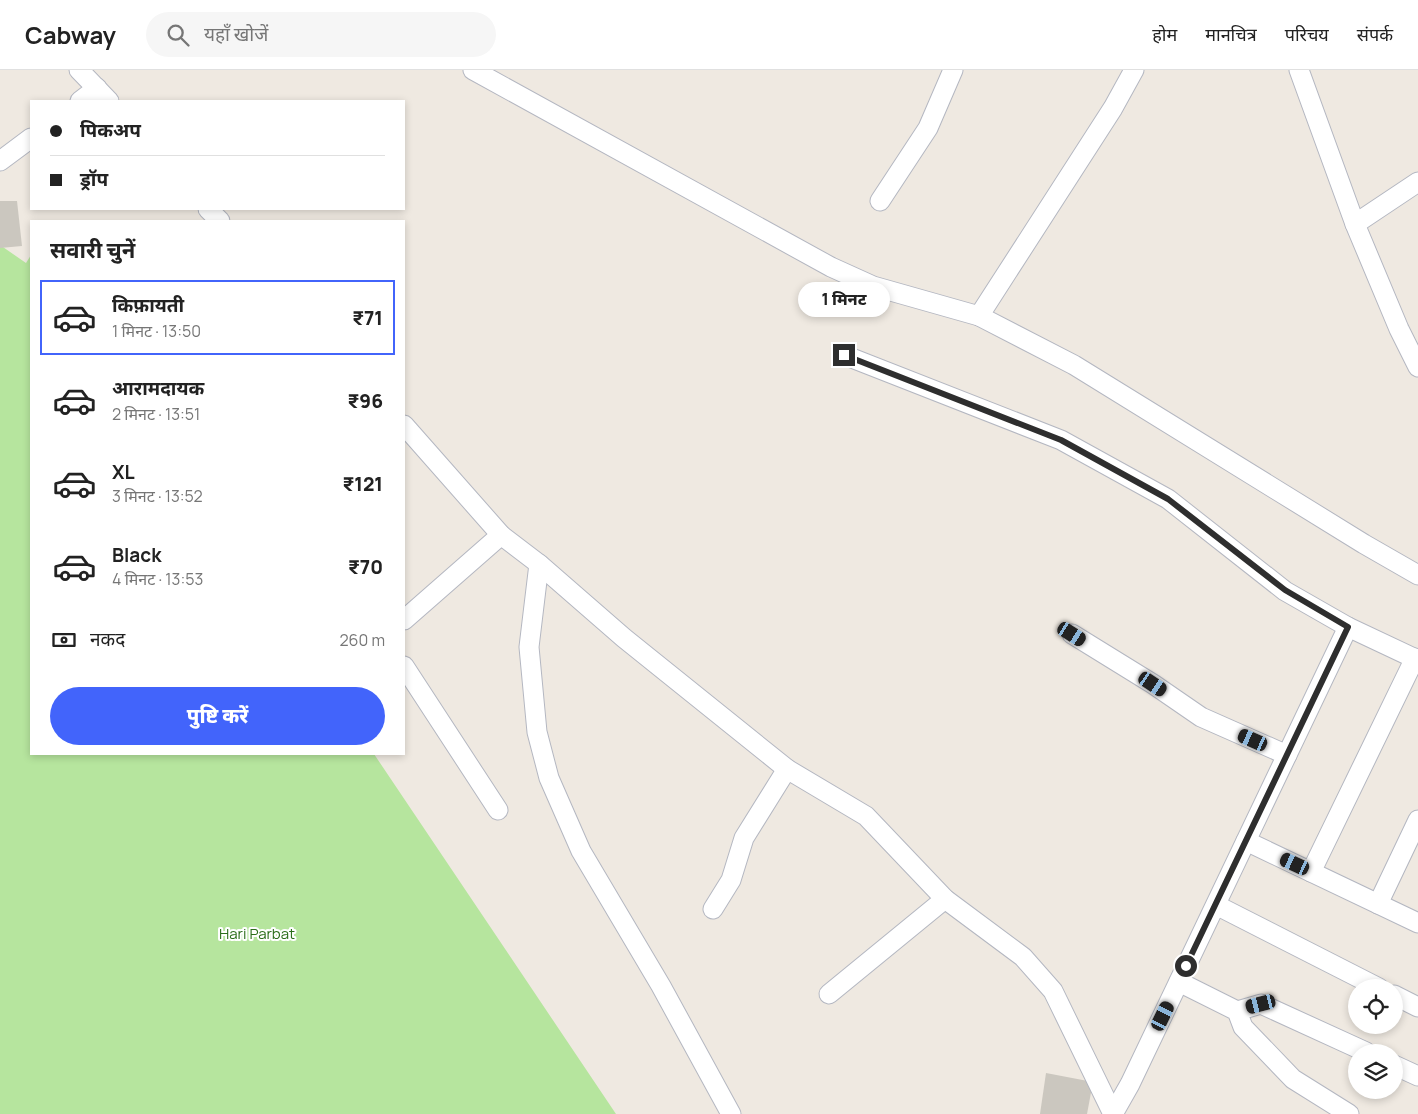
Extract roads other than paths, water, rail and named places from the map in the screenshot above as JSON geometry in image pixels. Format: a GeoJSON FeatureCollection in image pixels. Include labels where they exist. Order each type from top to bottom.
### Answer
{"type":"FeatureCollection","features":[{"type":"Feature","properties":{"kind":"street"},"geometry":{"type":"LineString","coordinates":[[79,70],[103,95],[84,100]]}},
{"type":"Feature","properties":{"kind":"street"},"geometry":{"type":"LineString","coordinates":[[473,70],[831,267],[873,286],[979,316],[1074,365],[1356,539],[1418,575]]}},
{"type":"Feature","properties":{"kind":"street"},"geometry":{"type":"LineString","coordinates":[[880,201],[928,128],[953,70]]}},
{"type":"Feature","properties":{"kind":"street"},"geometry":{"type":"LineString","coordinates":[[979,316],[1113,108],[1134,70]]}},
{"type":"Feature","properties":{"kind":"street"},"geometry":{"type":"LineString","coordinates":[[1299,70],[1355,224],[1399,329],[1418,367]]}},
{"type":"Feature","properties":{"kind":"street"},"geometry":{"type":"LineString","coordinates":[[0,161],[30,139]]}},
{"type":"Feature","properties":{"kind":"street"},"geometry":{"type":"LineString","coordinates":[[1355,224],[1418,182]]}},
{"type":"Feature","properties":{"kind":"street"},"geometry":{"type":"LineString","coordinates":[[209,210],[219,220]]}},
{"type":"Feature","properties":{"kind":"street"},"geometry":{"type":"LineString","coordinates":[[844,355],[1061,440],[1168,499],[1285,590],[1348,627],[1416,659],[1311,872]]}},
{"type":"Feature","properties":{"kind":"street"},"geometry":{"type":"LineString","coordinates":[[405,426],[501,535],[539,564],[624,638],[787,769],[866,816],[945,899],[1023,957],[1053,991],[1113,1114],[1130,1084],[1348,627]]}},
{"type":"Feature","properties":{"kind":"street"},"geometry":{"type":"LineString","coordinates":[[405,619],[501,535]]}},
{"type":"Feature","properties":{"kind":"street"},"geometry":{"type":"LineString","coordinates":[[539,564],[529,647],[537,732],[549,778],[581,851],[661,986],[731,1114]]}},
{"type":"Feature","properties":{"kind":"street"},"geometry":{"type":"LineString","coordinates":[[1072,634],[1153,684],[1201,717],[1287,755]]}},
{"type":"Feature","properties":{"kind":"street"},"geometry":{"type":"LineString","coordinates":[[405,668],[498,810]]}},
{"type":"Feature","properties":{"kind":"street"},"geometry":{"type":"LineString","coordinates":[[713,909],[731,880],[744,838],[787,769]]}},
{"type":"Feature","properties":{"kind":"street"},"geometry":{"type":"LineString","coordinates":[[1378,904],[1412,849],[1418,820]]}},
{"type":"Feature","properties":{"kind":"street"},"geometry":{"type":"LineString","coordinates":[[1246,841],[1418,923]]}},
{"type":"Feature","properties":{"kind":"street"},"geometry":{"type":"LineString","coordinates":[[828,994],[945,899]]}},
{"type":"Feature","properties":{"kind":"street"},"geometry":{"type":"LineString","coordinates":[[1216,905],[1361,979]]}},
{"type":"Feature","properties":{"kind":"street"},"geometry":{"type":"LineString","coordinates":[[1179,982],[1237,1011],[1261,1004],[1348,1044]]}},
{"type":"Feature","properties":{"kind":"street"},"geometry":{"type":"LineString","coordinates":[[1403,1000],[1418,1007]]}},
{"type":"Feature","properties":{"kind":"street"},"geometry":{"type":"LineString","coordinates":[[1237,1011],[1243,1027],[1293,1078],[1350,1114]]}},
{"type":"Feature","properties":{"kind":"street"},"geometry":{"type":"LineString","coordinates":[[1403,1069],[1418,1076]]}},
{"type":"Feature","properties":{"kind":"park label","name":"Hari Parbat"},"geometry":{"type":"Point","coordinates":[257,934]}}]}
